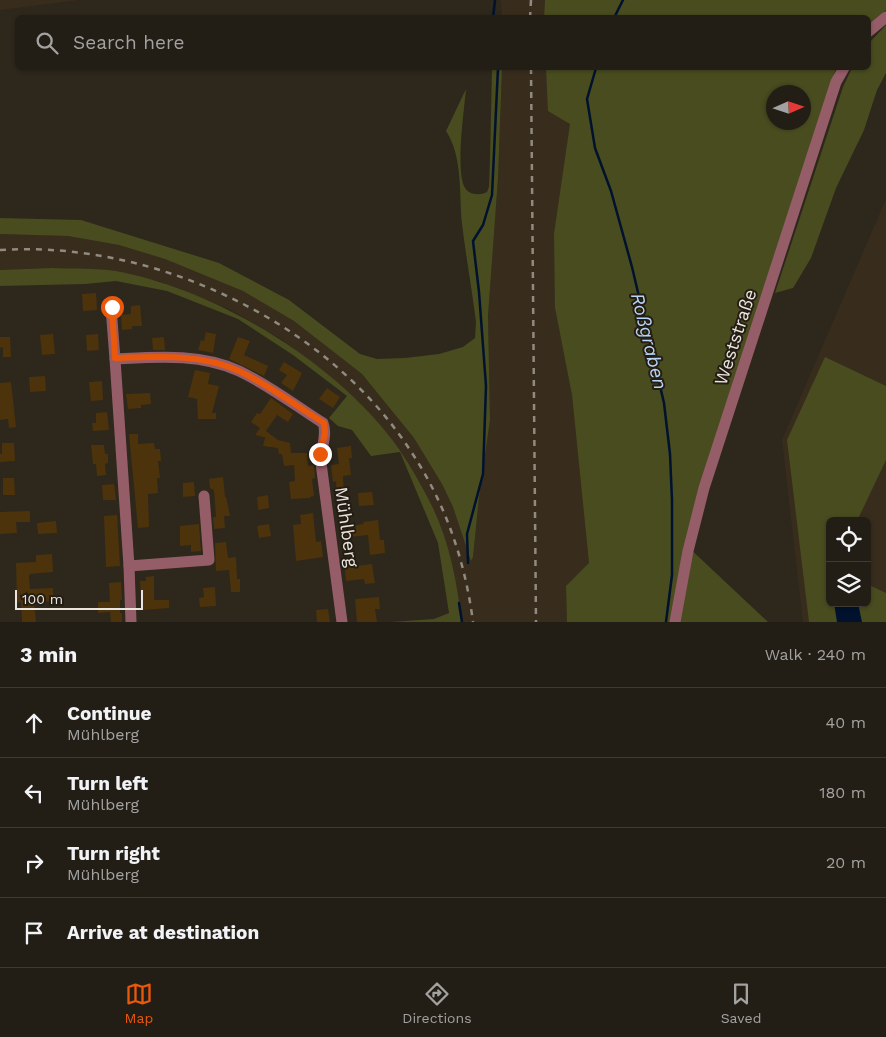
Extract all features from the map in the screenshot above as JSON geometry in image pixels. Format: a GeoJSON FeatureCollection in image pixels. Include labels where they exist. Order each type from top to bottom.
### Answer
{"type":"FeatureCollection","features":[{"type":"Feature","properties":{"kind":"street"},"geometry":{"type":"LineString","coordinates":[[871,30],[886,17]]}},
{"type":"Feature","properties":{"kind":"street","name":"Weststraße"},"geometry":{"type":"LineString","coordinates":[[675,622],[688,551],[704,488],[833,92],[843,70]]}},
{"type":"Feature","properties":{"kind":"street"},"geometry":{"type":"LineString","coordinates":[[112,307],[131,622]]}},
{"type":"Feature","properties":{"kind":"street","name":"Mühlberg"},"geometry":{"type":"LineString","coordinates":[[115,358],[181,357],[238,370],[324,423],[325,433],[320,454],[342,622]]}},
{"type":"Feature","properties":{"kind":"street"},"geometry":{"type":"LineString","coordinates":[[129,566],[209,560],[204,496]]}},
{"type":"Feature","properties":{"kind":"shaded area"},"geometry":{"type":"Polygon","coordinates":[[[0,0],[79,0],[0,10],[0,0]]]}},
{"type":"Feature","properties":{"kind":"shaded area"},"geometry":{"type":"Polygon","coordinates":[[[501,0],[545,0],[544,15],[502,15],[501,0]]]}},
{"type":"Feature","properties":{"kind":"shaded area"},"geometry":{"type":"Polygon","coordinates":[[[502,70],[546,70],[549,110],[584,70],[555,308],[572,395],[589,564],[566,586],[567,622],[462,622],[458,593],[444,537],[434,510],[399,449],[350,394],[281,339],[229,309],[159,281],[115,271],[52,268],[0,270],[0,234],[68,236],[119,245],[165,259],[243,291],[294,321],[362,374],[414,438],[442,484],[453,507],[471,561],[490,420],[488,316],[498,178],[502,70]]]}},
{"type":"Feature","properties":{"kind":"shaded area"},"geometry":{"type":"Polygon","coordinates":[[[886,199],[886,622],[803,622],[782,440],[886,199]]]}},
{"type":"Feature","properties":{"kind":"green space"},"geometry":{"type":"Polygon","coordinates":[[[545,0],[886,0],[886,10],[871,22],[871,15],[544,15],[545,0]]]}},
{"type":"Feature","properties":{"kind":"green space"},"geometry":{"type":"Polygon","coordinates":[[[886,25],[886,73],[877,90],[864,130],[836,188],[811,258],[793,288],[775,293],[843,87],[851,70],[871,70],[871,41],[886,25]]]}},
{"type":"Feature","properties":{"kind":"green space"},"geometry":{"type":"Polygon","coordinates":[[[492,70],[502,70],[498,178],[488,316],[490,420],[471,561],[453,507],[442,484],[414,438],[362,374],[294,321],[243,291],[165,259],[119,245],[68,236],[0,234],[0,218],[81,220],[219,263],[289,300],[360,354],[377,359],[405,358],[439,354],[463,347],[475,338],[476,322],[462,224],[458,164],[446,131],[466,89],[461,139],[461,166],[464,186],[471,193],[477,194],[487,192],[489,187],[492,70]]]}},
{"type":"Feature","properties":{"kind":"green space"},"geometry":{"type":"Polygon","coordinates":[[[546,70],[835,70],[698,493],[685,544],[768,622],[567,622],[566,586],[589,563],[572,395],[555,308],[554,234],[570,124],[548,111],[546,70]]]}},
{"type":"Feature","properties":{"kind":"green space"},"geometry":{"type":"Polygon","coordinates":[[[52,268],[116,271],[155,281],[195,295],[235,313],[273,335],[310,360],[344,388],[374,418],[399,449],[433,508],[452,564],[462,622],[391,622],[434,619],[449,613],[438,543],[400,452],[371,456],[352,430],[338,426],[329,418],[347,396],[293,355],[238,319],[167,291],[116,281],[85,284],[0,286],[0,270],[52,268]]]}},
{"type":"Feature","properties":{"kind":"green space"},"geometry":{"type":"Polygon","coordinates":[[[825,357],[886,386],[886,460],[859,517],[826,517],[826,607],[871,607],[871,586],[886,593],[886,622],[809,622],[787,440],[825,357]]]}},
{"type":"Feature","properties":{"kind":"water"},"geometry":{"type":"Polygon","coordinates":[[[835,607],[859,607],[862,622],[837,622],[835,607]]]}},
{"type":"Feature","properties":{"kind":"building"},"geometry":{"type":"Polygon","coordinates":[[[96,293],[97,310],[83,311],[82,294],[96,293]]]}},
{"type":"Feature","properties":{"kind":"building"},"geometry":{"type":"Polygon","coordinates":[[[140,305],[142,326],[132,326],[132,329],[122,330],[121,315],[131,314],[131,306],[140,305]]]}},
{"type":"Feature","properties":{"kind":"building"},"geometry":{"type":"Polygon","coordinates":[[[206,332],[216,334],[213,353],[198,350],[201,340],[204,341],[206,332]]]}},
{"type":"Feature","properties":{"kind":"building"},"geometry":{"type":"Polygon","coordinates":[[[53,334],[55,354],[42,355],[40,335],[53,334]]]}},
{"type":"Feature","properties":{"kind":"building"},"geometry":{"type":"Polygon","coordinates":[[[98,334],[99,350],[87,351],[86,335],[98,334]]]}},
{"type":"Feature","properties":{"kind":"building"},"geometry":{"type":"Polygon","coordinates":[[[0,337],[10,337],[11,357],[3,357],[3,347],[0,348],[0,337]]]}},
{"type":"Feature","properties":{"kind":"building"},"geometry":{"type":"Polygon","coordinates":[[[164,337],[165,350],[153,350],[152,338],[164,337]]]}},
{"type":"Feature","properties":{"kind":"building"},"geometry":{"type":"Polygon","coordinates":[[[238,337],[250,341],[244,355],[268,366],[264,376],[229,359],[238,337]]]}},
{"type":"Feature","properties":{"kind":"building"},"geometry":{"type":"Polygon","coordinates":[[[284,362],[302,373],[293,391],[281,383],[287,375],[279,370],[284,362]]]}},
{"type":"Feature","properties":{"kind":"building"},"geometry":{"type":"Polygon","coordinates":[[[195,370],[210,373],[208,384],[219,386],[212,413],[216,413],[216,419],[198,419],[197,399],[188,397],[195,370]]]}},
{"type":"Feature","properties":{"kind":"building"},"geometry":{"type":"Polygon","coordinates":[[[45,376],[46,391],[30,392],[29,377],[45,376]]]}},
{"type":"Feature","properties":{"kind":"building"},"geometry":{"type":"Polygon","coordinates":[[[102,381],[103,400],[91,401],[89,382],[102,381]]]}},
{"type":"Feature","properties":{"kind":"building"},"geometry":{"type":"Polygon","coordinates":[[[11,382],[16,427],[9,428],[8,419],[0,420],[0,383],[11,382]]]}},
{"type":"Feature","properties":{"kind":"building"},"geometry":{"type":"Polygon","coordinates":[[[327,388],[340,397],[333,408],[319,399],[327,388]]]}},
{"type":"Feature","properties":{"kind":"building"},"geometry":{"type":"Polygon","coordinates":[[[150,393],[151,404],[141,405],[141,408],[128,409],[126,394],[150,393]]]}},
{"type":"Feature","properties":{"kind":"building"},"geometry":{"type":"Polygon","coordinates":[[[271,398],[293,414],[288,422],[277,415],[266,431],[278,440],[290,443],[291,453],[307,453],[308,466],[314,465],[315,478],[312,479],[314,496],[310,498],[291,499],[289,482],[295,481],[294,465],[284,466],[282,454],[279,454],[278,448],[263,446],[265,438],[267,438],[255,435],[260,428],[251,422],[257,413],[260,414],[271,398]]]}},
{"type":"Feature","properties":{"kind":"building"},"geometry":{"type":"Polygon","coordinates":[[[107,412],[109,430],[93,431],[92,423],[96,423],[96,413],[107,412]]]}},
{"type":"Feature","properties":{"kind":"building"},"geometry":{"type":"Polygon","coordinates":[[[129,434],[138,434],[138,444],[154,443],[155,449],[160,449],[161,461],[158,461],[160,478],[157,478],[158,493],[148,494],[149,527],[138,528],[129,434]]]}},
{"type":"Feature","properties":{"kind":"building"},"geometry":{"type":"Polygon","coordinates":[[[2,443],[14,443],[15,461],[0,462],[2,443]]]}},
{"type":"Feature","properties":{"kind":"building"},"geometry":{"type":"Polygon","coordinates":[[[91,445],[104,445],[105,454],[108,454],[108,463],[105,464],[106,475],[97,476],[96,464],[93,464],[91,445]]]}},
{"type":"Feature","properties":{"kind":"building"},"geometry":{"type":"Polygon","coordinates":[[[351,446],[352,458],[349,458],[351,475],[343,476],[344,499],[337,499],[336,481],[333,482],[331,465],[339,464],[337,448],[351,446]]]}},
{"type":"Feature","properties":{"kind":"building"},"geometry":{"type":"Polygon","coordinates":[[[223,477],[225,497],[230,516],[224,516],[225,528],[214,529],[213,517],[216,517],[214,490],[210,488],[209,479],[223,477]]]}},
{"type":"Feature","properties":{"kind":"building"},"geometry":{"type":"Polygon","coordinates":[[[3,478],[14,478],[15,495],[3,495],[3,478]]]}},
{"type":"Feature","properties":{"kind":"building"},"geometry":{"type":"Polygon","coordinates":[[[194,482],[195,496],[183,497],[183,483],[194,482]]]}},
{"type":"Feature","properties":{"kind":"building"},"geometry":{"type":"Polygon","coordinates":[[[114,484],[116,500],[103,500],[102,485],[114,484]]]}},
{"type":"Feature","properties":{"kind":"building"},"geometry":{"type":"Polygon","coordinates":[[[372,492],[374,505],[359,506],[358,493],[372,492]]]}},
{"type":"Feature","properties":{"kind":"building"},"geometry":{"type":"Polygon","coordinates":[[[268,495],[269,508],[258,510],[257,497],[268,495]]]}},
{"type":"Feature","properties":{"kind":"building"},"geometry":{"type":"Polygon","coordinates":[[[30,511],[30,522],[16,522],[17,533],[0,534],[0,512],[30,511]]]}},
{"type":"Feature","properties":{"kind":"building"},"geometry":{"type":"Polygon","coordinates":[[[313,513],[316,542],[321,541],[323,557],[296,561],[293,525],[301,524],[300,515],[313,513]]]}},
{"type":"Feature","properties":{"kind":"building"},"geometry":{"type":"Polygon","coordinates":[[[117,515],[120,566],[106,567],[104,516],[117,515]]]}},
{"type":"Feature","properties":{"kind":"building"},"geometry":{"type":"Polygon","coordinates":[[[378,520],[380,540],[384,540],[385,553],[370,555],[368,535],[340,538],[339,527],[378,520]]]}},
{"type":"Feature","properties":{"kind":"building"},"geometry":{"type":"Polygon","coordinates":[[[56,521],[57,533],[38,534],[37,523],[56,521]]]}},
{"type":"Feature","properties":{"kind":"building"},"geometry":{"type":"Polygon","coordinates":[[[199,524],[201,551],[191,552],[191,545],[180,546],[180,526],[199,524]]]}},
{"type":"Feature","properties":{"kind":"building"},"geometry":{"type":"Polygon","coordinates":[[[269,524],[271,536],[259,538],[257,526],[269,524]]]}},
{"type":"Feature","properties":{"kind":"building"},"geometry":{"type":"Polygon","coordinates":[[[226,542],[228,558],[236,557],[237,579],[240,579],[240,592],[231,592],[229,570],[216,571],[215,543],[226,542]]]}},
{"type":"Feature","properties":{"kind":"building"},"geometry":{"type":"Polygon","coordinates":[[[52,554],[53,572],[30,574],[29,576],[30,589],[53,588],[53,601],[34,602],[36,622],[22,622],[21,602],[17,603],[16,563],[36,562],[36,555],[52,554]]]}},
{"type":"Feature","properties":{"kind":"building"},"geometry":{"type":"Polygon","coordinates":[[[355,561],[355,566],[372,564],[375,583],[365,584],[364,579],[346,581],[344,562],[355,561]]]}},
{"type":"Feature","properties":{"kind":"building"},"geometry":{"type":"Polygon","coordinates":[[[154,576],[154,600],[169,600],[169,608],[142,610],[140,581],[146,581],[146,577],[154,576]]]}},
{"type":"Feature","properties":{"kind":"building"},"geometry":{"type":"Polygon","coordinates":[[[121,582],[122,600],[120,600],[120,613],[122,613],[122,622],[111,622],[110,612],[98,613],[98,602],[110,602],[109,583],[121,582]]]}},
{"type":"Feature","properties":{"kind":"building"},"geometry":{"type":"Polygon","coordinates":[[[215,587],[216,606],[200,607],[199,598],[204,597],[203,588],[215,587]]]}},
{"type":"Feature","properties":{"kind":"building"},"geometry":{"type":"Polygon","coordinates":[[[379,597],[380,609],[375,609],[377,622],[357,622],[355,599],[379,597]]]}},
{"type":"Feature","properties":{"kind":"building"},"geometry":{"type":"Polygon","coordinates":[[[328,609],[330,622],[317,622],[316,610],[328,609]]]}},
{"type":"Feature","properties":{"kind":"waterway","name":"Roßgraben"},"geometry":{"type":"LineString","coordinates":[[493,15],[495,0]]}},
{"type":"Feature","properties":{"kind":"waterway","name":"Roßgraben"},"geometry":{"type":"LineString","coordinates":[[616,15],[623,0]]}},
{"type":"Feature","properties":{"kind":"waterway","name":"Roßgraben"},"geometry":{"type":"LineString","coordinates":[[468,563],[467,534],[483,474],[486,386],[473,241],[483,225],[492,195],[498,70]]}},
{"type":"Feature","properties":{"kind":"waterway","name":"Roßgraben"},"geometry":{"type":"LineString","coordinates":[[595,70],[587,99],[595,148],[611,191],[632,267],[664,403],[670,454],[672,500],[672,575],[666,622]]}},
{"type":"Feature","properties":{"kind":"waterway","name":"Roßgraben"},"geometry":{"type":"LineString","coordinates":[[459,603],[462,622]]}},
{"type":"Feature","properties":{"kind":"railway"},"geometry":{"type":"LineString","coordinates":[[530,15],[531,0]]}},
{"type":"Feature","properties":{"kind":"railway"},"geometry":{"type":"LineString","coordinates":[[531,70],[536,622]]}},
{"type":"Feature","properties":{"kind":"railway"},"geometry":{"type":"LineString","coordinates":[[0,250],[58,250],[117,259],[175,275],[231,298],[284,327],[332,363],[375,404],[410,450],[433,490],[452,532],[459,554],[473,622]]}},
{"type":"Feature","properties":{"kind":"route"},"geometry":{"type":"LineString","coordinates":[[112,307],[115,358],[181,357],[238,370],[324,423],[325,433],[320,454]]}}]}
